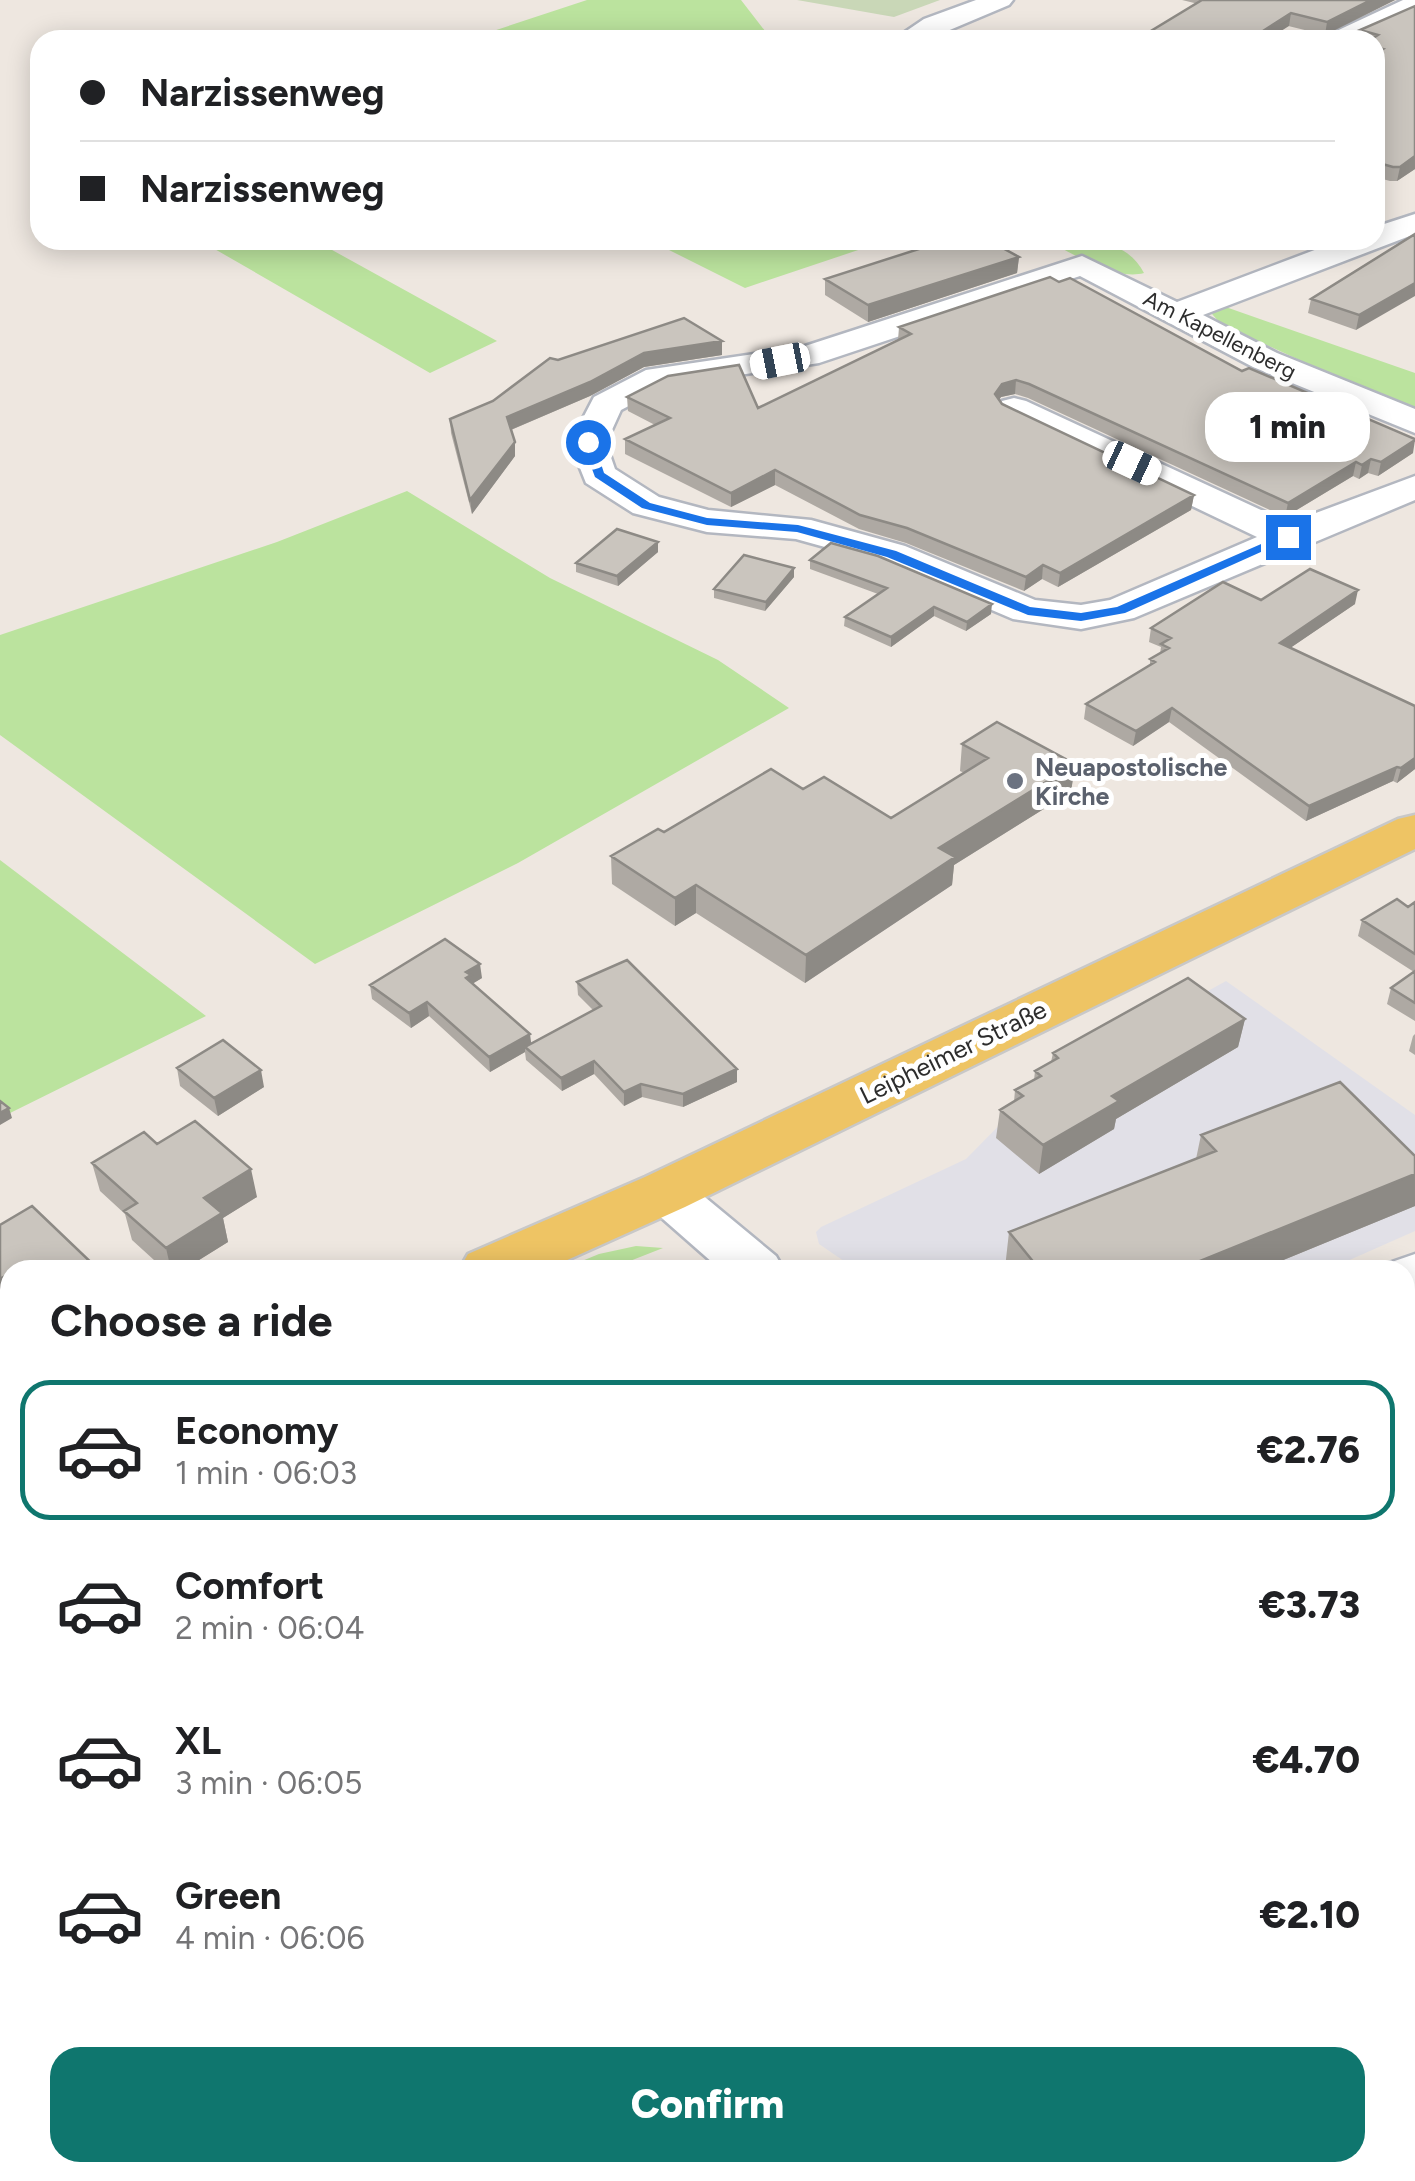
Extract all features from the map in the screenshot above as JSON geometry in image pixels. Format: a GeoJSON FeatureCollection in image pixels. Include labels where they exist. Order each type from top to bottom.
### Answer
{"type":"FeatureCollection","features":[{"type":"Feature","properties":{"kind":"main road","name":"Leipheimer Straße"},"geometry":{"type":"LineString","coordinates":[[512,1260],[665,1192],[1415,830]]}},
{"type":"Feature","properties":{"kind":"street"},"geometry":{"type":"LineString","coordinates":[[924,30],[1000,0]]}},
{"type":"Feature","properties":{"kind":"street"},"geometry":{"type":"LineString","coordinates":[[1360,30],[1415,4]]}},
{"type":"Feature","properties":{"kind":"street"},"geometry":{"type":"LineString","coordinates":[[1385,234],[1415,223]]}},
{"type":"Feature","properties":{"kind":"street"},"geometry":{"type":"LineString","coordinates":[[1177,313],[1344,250]]}},
{"type":"Feature","properties":{"kind":"street","name":"Am Kapellenberg"},"geometry":{"type":"LineString","coordinates":[[1288,537],[1120,610],[1081,617],[1028,611],[892,554],[798,528],[707,521],[646,506],[599,475],[588,442],[606,404],[646,382],[807,356],[940,316],[1082,265],[1266,360],[1415,422]]}},
{"type":"Feature","properties":{"kind":"street"},"geometry":{"type":"LineString","coordinates":[[1014,408],[1288,537],[1415,487]]}},
{"type":"Feature","properties":{"kind":"street"},"geometry":{"type":"LineString","coordinates":[[665,1192],[745,1260]]}},
{"type":"Feature","properties":{"kind":"shaded area"},"geometry":{"type":"Polygon","coordinates":[[[1226,981],[1415,1115],[1415,1231],[1350,1260],[842,1260],[819,1244],[816,1232],[821,1227],[966,1159],[1040,1084],[1226,981]]]}},
{"type":"Feature","properties":{"kind":"green space"},"geometry":{"type":"Polygon","coordinates":[[[587,0],[741,0],[764,30],[496,30],[587,0]]]}},
{"type":"Feature","properties":{"kind":"green space"},"geometry":{"type":"Polygon","coordinates":[[[797,0],[940,0],[894,17],[797,0]]]}},
{"type":"Feature","properties":{"kind":"green space"},"geometry":{"type":"Polygon","coordinates":[[[216,250],[332,250],[497,341],[430,373],[216,250]]]}},
{"type":"Feature","properties":{"kind":"green space"},"geometry":{"type":"Polygon","coordinates":[[[669,250],[858,250],[745,288],[669,250]]]}},
{"type":"Feature","properties":{"kind":"green space"},"geometry":{"type":"Polygon","coordinates":[[[1065,250],[1122,250],[1144,273],[1107,270],[1065,250]]]}},
{"type":"Feature","properties":{"kind":"green space"},"geometry":{"type":"Polygon","coordinates":[[[1220,305],[1415,373],[1415,413],[1221,324],[1212,314],[1220,305]]]}},
{"type":"Feature","properties":{"kind":"green space"},"geometry":{"type":"Polygon","coordinates":[[[407,491],[550,578],[718,660],[789,708],[518,863],[315,964],[0,735],[0,635],[277,542],[407,491]]]}},
{"type":"Feature","properties":{"kind":"green space"},"geometry":{"type":"Polygon","coordinates":[[[0,860],[206,1016],[0,1118],[0,860]]]}},
{"type":"Feature","properties":{"kind":"green space"},"geometry":{"type":"Polygon","coordinates":[[[636,1246],[663,1248],[632,1260],[584,1260],[636,1246]]]}},
{"type":"Feature","properties":{"kind":"building"},"geometry":{"type":"Polygon","coordinates":[[[1202,0],[1371,0],[1327,22],[1291,13],[1265,30],[1152,30],[1202,0]]]}},
{"type":"Feature","properties":{"kind":"building"},"geometry":{"type":"Polygon","coordinates":[[[1415,6],[1415,156],[1400,167],[1385,165],[1385,30],[1360,30],[1415,6]]]}},
{"type":"Feature","properties":{"kind":"building"},"geometry":{"type":"Polygon","coordinates":[[[1415,234],[1415,283],[1359,315],[1311,299],[1415,234]]]}},
{"type":"Feature","properties":{"kind":"building"},"geometry":{"type":"Polygon","coordinates":[[[916,250],[1006,250],[1019,257],[868,305],[825,279],[916,250]]]}},
{"type":"Feature","properties":{"kind":"building"},"geometry":{"type":"Polygon","coordinates":[[[1050,277],[1059,282],[1070,278],[1242,371],[1249,368],[1415,440],[1381,462],[1356,462],[1288,503],[1029,384],[1016,380],[1002,384],[995,394],[1002,404],[1194,495],[1060,573],[1043,565],[1026,577],[907,528],[860,515],[775,470],[731,493],[625,439],[670,418],[627,397],[668,376],[739,365],[758,408],[911,334],[899,327],[1050,277]]]}},
{"type":"Feature","properties":{"kind":"building"},"geometry":{"type":"Polygon","coordinates":[[[684,318],[722,341],[644,353],[590,382],[507,417],[515,442],[470,500],[450,419],[493,401],[550,358],[558,360],[684,318]]]}},
{"type":"Feature","properties":{"kind":"building"},"geometry":{"type":"Polygon","coordinates":[[[617,529],[658,542],[617,576],[576,563],[617,529]]]}},
{"type":"Feature","properties":{"kind":"building"},"geometry":{"type":"Polygon","coordinates":[[[831,543],[878,556],[992,604],[967,622],[934,607],[891,637],[845,617],[887,588],[810,560],[831,543]]]}},
{"type":"Feature","properties":{"kind":"building"},"geometry":{"type":"Polygon","coordinates":[[[744,555],[794,568],[766,602],[714,589],[744,555]]]}},
{"type":"Feature","properties":{"kind":"building"},"geometry":{"type":"Polygon","coordinates":[[[1310,569],[1358,590],[1280,643],[1415,706],[1415,758],[1401,768],[1309,806],[1172,708],[1136,731],[1086,704],[1155,662],[1150,659],[1169,648],[1161,644],[1171,638],[1151,628],[1223,582],[1261,600],[1310,569]]]}},
{"type":"Feature","properties":{"kind":"building"},"geometry":{"type":"Polygon","coordinates":[[[997,722],[1075,764],[939,848],[955,857],[806,955],[696,885],[675,898],[611,856],[658,829],[664,832],[771,769],[803,789],[824,777],[891,818],[988,758],[962,744],[997,722]]]}},
{"type":"Feature","properties":{"kind":"building"},"geometry":{"type":"Polygon","coordinates":[[[1397,899],[1408,907],[1415,902],[1415,954],[1362,920],[1397,899]]]}},
{"type":"Feature","properties":{"kind":"building"},"geometry":{"type":"Polygon","coordinates":[[[445,939],[480,964],[466,972],[471,975],[466,978],[530,1034],[489,1057],[427,1002],[409,1013],[370,985],[445,939]]]}},
{"type":"Feature","properties":{"kind":"building"},"geometry":{"type":"Polygon","coordinates":[[[627,960],[737,1069],[683,1094],[641,1084],[624,1092],[594,1061],[561,1078],[525,1047],[601,1006],[577,982],[627,960]]]}},
{"type":"Feature","properties":{"kind":"building"},"geometry":{"type":"Polygon","coordinates":[[[1415,971],[1415,1003],[1391,988],[1415,971]]]}},
{"type":"Feature","properties":{"kind":"building"},"geometry":{"type":"Polygon","coordinates":[[[1188,978],[1245,1019],[1112,1096],[1119,1101],[1043,1145],[1000,1110],[1023,1096],[1015,1090],[1041,1076],[1035,1071],[1058,1058],[1053,1053],[1188,978]]]}},
{"type":"Feature","properties":{"kind":"building"},"geometry":{"type":"Polygon","coordinates":[[[223,1040],[261,1070],[214,1098],[177,1068],[223,1040]]]}},
{"type":"Feature","properties":{"kind":"building"},"geometry":{"type":"Polygon","coordinates":[[[1340,1082],[1415,1156],[1415,1174],[1203,1260],[1032,1260],[1009,1232],[1216,1151],[1201,1135],[1340,1082]]]}},
{"type":"Feature","properties":{"kind":"building"},"geometry":{"type":"Polygon","coordinates":[[[195,1121],[251,1169],[204,1198],[222,1213],[166,1248],[124,1211],[137,1203],[92,1163],[144,1132],[157,1144],[195,1121]]]}},
{"type":"Feature","properties":{"kind":"building"},"geometry":{"type":"Polygon","coordinates":[[[32,1206],[89,1260],[0,1260],[0,1225],[32,1206]]]}},
{"type":"Feature","properties":{"kind":"place","name":"Neuapostolische Kirche"},"geometry":{"type":"Point","coordinates":[1015,781]}},
{"type":"Feature","properties":{"kind":"route"},"geometry":{"type":"LineString","coordinates":[[588,442],[599,475],[646,506],[707,521],[798,528],[892,554],[1028,611],[1081,617],[1120,610],[1288,537]]}}]}
